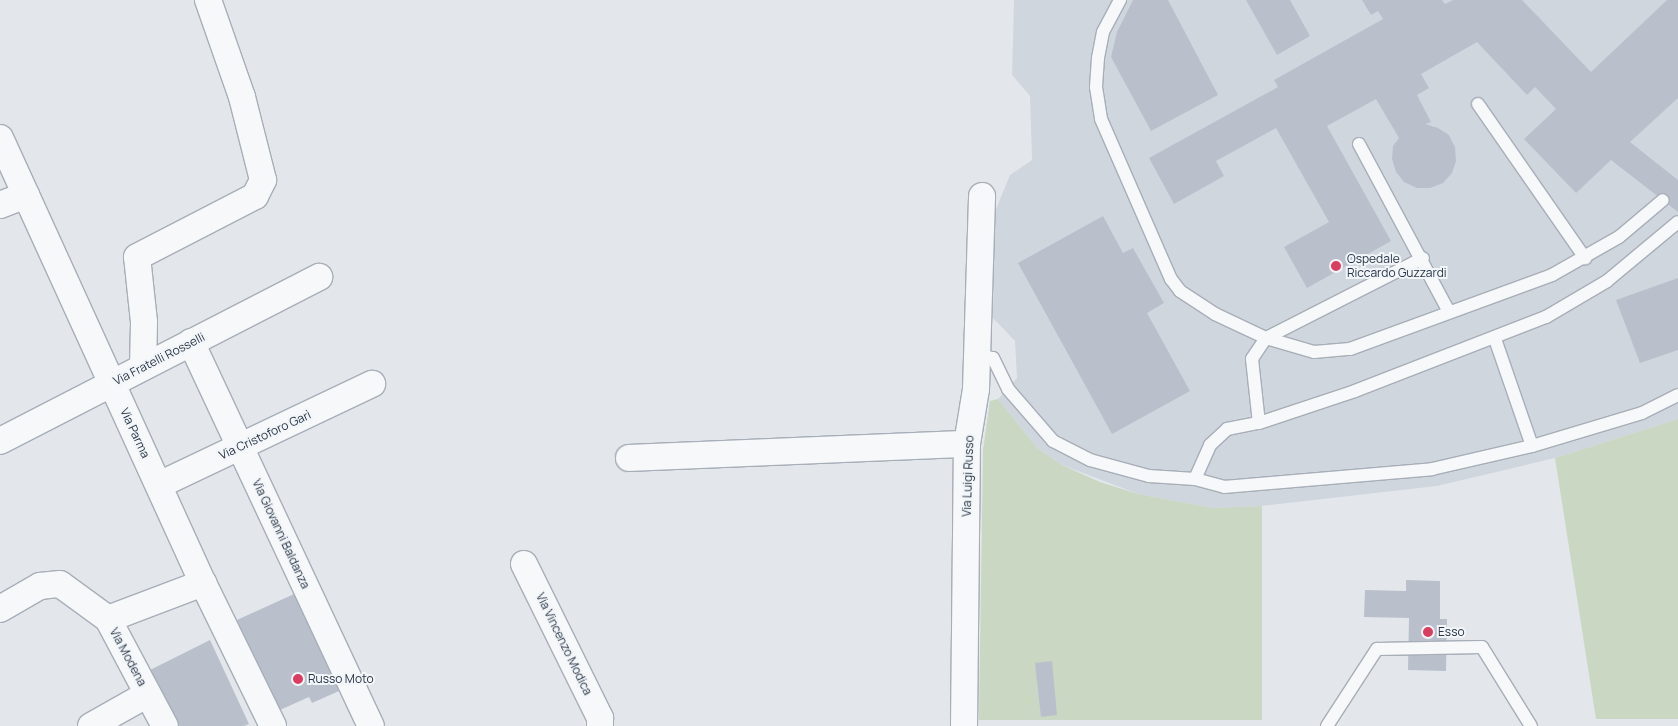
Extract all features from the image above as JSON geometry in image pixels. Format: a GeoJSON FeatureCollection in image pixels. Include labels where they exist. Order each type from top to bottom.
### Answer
{"type":"FeatureCollection","features":[{"type":"Feature","properties":{"kind":"street"},"geometry":{"type":"LineString","coordinates":[[143,367],[144,322],[137,257],[255,196],[263,180],[242,97],[208,0]]}},
{"type":"Feature","properties":{"kind":"street","name":"Via Parma"},"geometry":{"type":"LineString","coordinates":[[0,138],[203,583],[273,726]]}},
{"type":"Feature","properties":{"kind":"street"},"geometry":{"type":"LineString","coordinates":[[0,205],[26,195]]}},
{"type":"Feature","properties":{"kind":"street","name":"Via Luigi Russo"},"geometry":{"type":"LineString","coordinates":[[964,726],[967,444],[977,355],[982,196]]}},
{"type":"Feature","properties":{"kind":"street","name":"Via Fratelli Rosselli"},"geometry":{"type":"LineString","coordinates":[[0,441],[318,277]]}},
{"type":"Feature","properties":{"kind":"street","name":"Via Giovanni Baldanza"},"geometry":{"type":"LineString","coordinates":[[191,342],[371,726]]}},
{"type":"Feature","properties":{"kind":"street","name":"Via Cristoforo Garì"},"geometry":{"type":"LineString","coordinates":[[159,485],[372,384]]}},
{"type":"Feature","properties":{"kind":"street"},"geometry":{"type":"LineString","coordinates":[[629,458],[967,444]]}},
{"type":"Feature","properties":{"kind":"street","name":"Via Vincenzo Modica"},"geometry":{"type":"LineString","coordinates":[[524,564],[600,718],[600,726]]}},
{"type":"Feature","properties":{"kind":"street"},"geometry":{"type":"LineString","coordinates":[[108,619],[203,583]]}},
{"type":"Feature","properties":{"kind":"street","name":"Via Modena"},"geometry":{"type":"LineString","coordinates":[[0,609],[40,586],[60,584],[108,619],[165,726]]}},
{"type":"Feature","properties":{"kind":"street"},"geometry":{"type":"LineString","coordinates":[[91,726],[148,694]]}},
{"type":"Feature","properties":{"kind":"lane"},"geometry":{"type":"LineString","coordinates":[[1120,0],[1103,32],[1098,58],[1096,87],[1107,135],[1171,279],[1180,290],[1215,314],[1266,338],[1314,352],[1350,349],[1448,312],[1518,290],[1585,258],[1619,237],[1663,200]]}},
{"type":"Feature","properties":{"kind":"lane"},"geometry":{"type":"LineString","coordinates":[[1478,104],[1585,258]]}},
{"type":"Feature","properties":{"kind":"lane"},"geometry":{"type":"LineString","coordinates":[[1359,144],[1423,258],[1448,312]]}},
{"type":"Feature","properties":{"kind":"lane"},"geometry":{"type":"LineString","coordinates":[[1195,480],[1210,445],[1227,429],[1259,423],[1495,339],[1546,317],[1607,281],[1678,222]]}},
{"type":"Feature","properties":{"kind":"lane"},"geometry":{"type":"LineString","coordinates":[[1259,423],[1252,359],[1266,338],[1423,258]]}},
{"type":"Feature","properties":{"kind":"lane"},"geometry":{"type":"LineString","coordinates":[[1495,339],[1532,446]]}},
{"type":"Feature","properties":{"kind":"lane"},"geometry":{"type":"LineString","coordinates":[[977,355],[993,358],[1008,389],[1053,441],[1090,460],[1149,476],[1195,480],[1224,487],[1432,469],[1532,446],[1642,413],[1678,395]]}},
{"type":"Feature","properties":{"kind":"lane"},"geometry":{"type":"LineString","coordinates":[[1328,726],[1377,649],[1482,648],[1532,726]]}},
{"type":"Feature","properties":{"kind":"shaded area","name":"Ospedale Riccardo Guzzardi"},"geometry":{"type":"Polygon","coordinates":[[[1014,0],[1678,0],[1678,419],[1555,458],[1437,486],[1262,506],[1212,508],[1138,494],[1062,465],[1037,448],[998,399],[1017,378],[1015,341],[993,318],[994,214],[1010,175],[1032,160],[1030,96],[1012,75],[1014,0]]]}},
{"type":"Feature","properties":{"kind":"green space"},"geometry":{"type":"Polygon","coordinates":[[[998,399],[1037,448],[1062,465],[1100,482],[1138,494],[1212,508],[1262,506],[1262,720],[979,720],[983,450],[990,401],[998,399]]]}},
{"type":"Feature","properties":{"kind":"green space"},"geometry":{"type":"Polygon","coordinates":[[[1678,419],[1678,719],[1596,719],[1555,458],[1678,419]]]}},
{"type":"Feature","properties":{"kind":"building"},"geometry":{"type":"Polygon","coordinates":[[[1133,0],[1168,0],[1218,95],[1151,131],[1111,57],[1117,32],[1133,0]]]}},
{"type":"Feature","properties":{"kind":"building"},"geometry":{"type":"Polygon","coordinates":[[[1246,0],[1290,0],[1310,36],[1277,55],[1246,0]]]}},
{"type":"Feature","properties":{"kind":"building"},"geometry":{"type":"Polygon","coordinates":[[[1362,0],[1442,0],[1445,4],[1453,0],[1522,0],[1591,72],[1667,0],[1678,0],[1678,98],[1630,142],[1678,180],[1678,212],[1611,160],[1576,193],[1524,139],[1556,109],[1535,87],[1527,95],[1477,42],[1421,74],[1429,88],[1417,95],[1431,122],[1425,124],[1438,128],[1449,135],[1455,147],[1456,161],[1452,173],[1443,183],[1430,188],[1417,188],[1404,182],[1396,172],[1392,159],[1393,146],[1399,138],[1376,99],[1327,126],[1391,241],[1307,288],[1284,247],[1329,222],[1276,128],[1216,161],[1224,176],[1174,204],[1149,158],[1278,87],[1274,80],[1383,19],[1378,11],[1371,15],[1362,0]]]}},
{"type":"Feature","properties":{"kind":"building"},"geometry":{"type":"Polygon","coordinates":[[[1103,216],[1123,253],[1133,248],[1164,303],[1147,313],[1190,391],[1112,434],[1018,263],[1103,216]]]}},
{"type":"Feature","properties":{"kind":"building"},"geometry":{"type":"Polygon","coordinates":[[[1678,278],[1678,350],[1640,363],[1616,300],[1678,278]]]}},
{"type":"Feature","properties":{"kind":"building"},"geometry":{"type":"Polygon","coordinates":[[[1406,580],[1440,581],[1440,619],[1447,619],[1446,671],[1408,670],[1409,618],[1364,617],[1365,590],[1406,591],[1406,580]]]}},
{"type":"Feature","properties":{"kind":"building"},"geometry":{"type":"Polygon","coordinates":[[[294,594],[339,691],[312,703],[309,697],[280,710],[237,620],[294,594]]]}},
{"type":"Feature","properties":{"kind":"building"},"geometry":{"type":"Polygon","coordinates":[[[210,640],[249,724],[244,726],[176,726],[150,670],[210,640]]]}},
{"type":"Feature","properties":{"kind":"building"},"geometry":{"type":"Polygon","coordinates":[[[1052,661],[1057,715],[1041,717],[1035,663],[1052,661]]]}},
{"type":"Feature","properties":{"kind":"place","name":"Ospedale Riccardo Guzzardi"},"geometry":{"type":"Point","coordinates":[1336,266]}},
{"type":"Feature","properties":{"kind":"place","name":"Esso"},"geometry":{"type":"Point","coordinates":[1428,632]}},
{"type":"Feature","properties":{"kind":"place","name":"Russo Moto"},"geometry":{"type":"Point","coordinates":[298,679]}}]}
